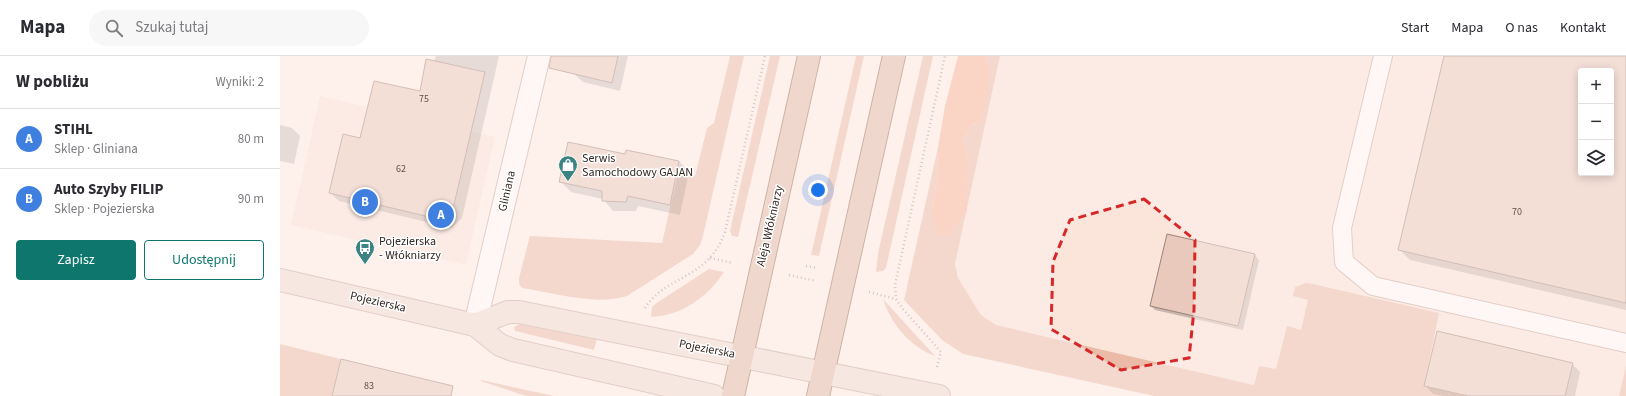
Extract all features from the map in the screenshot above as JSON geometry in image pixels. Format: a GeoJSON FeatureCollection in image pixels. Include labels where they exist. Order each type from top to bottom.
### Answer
{"type":"FeatureCollection","features":[{"type":"Feature","properties":{"kind":"main road","name":"Aleja Włókniarzy"},"geometry":{"type":"LineString","coordinates":[[733,396],[810,56]]}},
{"type":"Feature","properties":{"kind":"main road"},"geometry":{"type":"LineString","coordinates":[[818,396],[894,56]]}},
{"type":"Feature","properties":{"kind":"street","name":"Gliniana"},"geometry":{"type":"LineString","coordinates":[[476,325],[539,56]]}},
{"type":"Feature","properties":{"kind":"street","name":"Pojezierska"},"geometry":{"type":"LineString","coordinates":[[280,280],[476,325],[500,345],[513,350],[714,396]]}},
{"type":"Feature","properties":{"kind":"street","name":"Pojezierska"},"geometry":{"type":"LineString","coordinates":[[476,325],[508,312],[519,312],[939,396]]}},
{"type":"Feature","properties":{"kind":"lane"},"geometry":{"type":"LineString","coordinates":[[1383,56],[1342,228],[1344,262],[1373,286],[1626,343]]}},
{"type":"Feature","properties":{"kind":"path"},"geometry":{"type":"LineString","coordinates":[[644,310],[650,301],[660,293],[703,266],[719,246],[724,232],[765,56]]}},
{"type":"Feature","properties":{"kind":"path"},"geometry":{"type":"LineString","coordinates":[[938,362],[941,352],[902,308],[896,298],[894,285],[945,56]]}},
{"type":"Feature","properties":{"kind":"path"},"geometry":{"type":"LineString","coordinates":[[710,258],[733,263]]}},
{"type":"Feature","properties":{"kind":"path"},"geometry":{"type":"LineString","coordinates":[[806,266],[819,268]]}},
{"type":"Feature","properties":{"kind":"path"},"geometry":{"type":"LineString","coordinates":[[803,278],[816,281]]}},
{"type":"Feature","properties":{"kind":"path"},"geometry":{"type":"LineString","coordinates":[[878,294],[896,298]]}},
{"type":"Feature","properties":{"kind":"highlighted area"},"geometry":{"type":"Polygon","coordinates":[[[1144,199],[1195,240],[1194,310],[1189,358],[1121,370],[1051,329],[1053,262],[1070,220],[1144,199]]]}},
{"type":"Feature","properties":{"kind":"shaded area"},"geometry":{"type":"Polygon","coordinates":[[[730,56],[744,56],[703,236],[700,245],[693,254],[627,296],[615,299],[602,300],[575,298],[522,288],[519,284],[519,278],[530,236],[662,243],[678,173],[695,176],[707,128],[714,123],[730,56]]]}},
{"type":"Feature","properties":{"kind":"shaded area"},"geometry":{"type":"Polygon","coordinates":[[[770,56],[780,56],[738,237],[732,236],[730,231],[770,56]]]}},
{"type":"Feature","properties":{"kind":"shaded area"},"geometry":{"type":"Polygon","coordinates":[[[856,56],[864,56],[819,256],[811,255],[856,56]]]}},
{"type":"Feature","properties":{"kind":"shaded area"},"geometry":{"type":"Polygon","coordinates":[[[923,56],[933,56],[886,268],[883,271],[876,272],[878,253],[923,56]]]}},
{"type":"Feature","properties":{"kind":"shaded area"},"geometry":{"type":"Polygon","coordinates":[[[958,56],[985,56],[990,71],[985,105],[979,124],[973,123],[963,139],[968,157],[967,211],[950,234],[937,234],[932,209],[937,181],[938,147],[945,106],[958,56]]]}},
{"type":"Feature","properties":{"kind":"shaded area"},"geometry":{"type":"Polygon","coordinates":[[[985,56],[1000,56],[955,264],[958,278],[981,315],[996,325],[1254,385],[1259,366],[1276,369],[1287,326],[1301,330],[1308,300],[1293,296],[1295,287],[1306,283],[1313,284],[1439,313],[1424,386],[1468,396],[1154,396],[963,354],[942,340],[904,300],[938,147],[937,181],[932,209],[968,157],[963,139],[973,123],[978,124],[990,71],[985,56]]]}},
{"type":"Feature","properties":{"kind":"shaded area"},"geometry":{"type":"Polygon","coordinates":[[[1000,56],[1626,56],[1626,396],[1302,396],[996,325],[980,315],[958,278],[955,264],[1000,56]]]}},
{"type":"Feature","properties":{"kind":"shaded area"},"geometry":{"type":"Polygon","coordinates":[[[320,96],[495,137],[466,265],[291,225],[320,96]]]}},
{"type":"Feature","properties":{"kind":"shaded area"},"geometry":{"type":"Polygon","coordinates":[[[709,269],[724,272],[718,281],[702,297],[693,304],[673,313],[651,317],[652,307],[658,302],[709,269]]]}},
{"type":"Feature","properties":{"kind":"shaded area"},"geometry":{"type":"Polygon","coordinates":[[[883,299],[935,356],[917,347],[903,334],[896,326],[883,299]]]}},
{"type":"Feature","properties":{"kind":"shaded area"},"geometry":{"type":"Polygon","coordinates":[[[520,324],[597,339],[594,350],[515,331],[514,327],[520,324]]]}},
{"type":"Feature","properties":{"kind":"shaded area"},"geometry":{"type":"Polygon","coordinates":[[[280,344],[341,359],[332,396],[280,396],[280,344]]]}},
{"type":"Feature","properties":{"kind":"shaded area"},"geometry":{"type":"Polygon","coordinates":[[[1626,366],[1626,396],[1619,396],[1626,366]]]}},
{"type":"Feature","properties":{"kind":"shaded area"},"geometry":{"type":"Polygon","coordinates":[[[481,380],[554,396],[526,396],[481,380]]]}},
{"type":"Feature","properties":{"kind":"building"},"geometry":{"type":"Polygon","coordinates":[[[551,56],[618,56],[612,83],[549,68],[551,56]]]}},
{"type":"Feature","properties":{"kind":"building"},"geometry":{"type":"Polygon","coordinates":[[[1444,56],[1626,56],[1626,303],[1398,250],[1444,56]]]}},
{"type":"Feature","properties":{"kind":"building"},"geometry":{"type":"Polygon","coordinates":[[[426,59],[485,72],[453,209],[442,220],[329,193],[343,134],[360,138],[374,81],[420,91],[426,59]]]}},
{"type":"Feature","properties":{"kind":"building"},"geometry":{"type":"Polygon","coordinates":[[[568,142],[625,154],[626,150],[679,161],[670,205],[628,196],[626,202],[602,201],[602,191],[559,182],[568,142]]]}},
{"type":"Feature","properties":{"kind":"building"},"geometry":{"type":"Polygon","coordinates":[[[1167,234],[1255,254],[1238,326],[1150,306],[1167,234]]]}},
{"type":"Feature","properties":{"kind":"building"},"geometry":{"type":"Polygon","coordinates":[[[1437,331],[1573,363],[1565,396],[1468,396],[1424,386],[1437,331]]]}},
{"type":"Feature","properties":{"kind":"building"},"geometry":{"type":"Polygon","coordinates":[[[341,359],[453,386],[451,396],[332,396],[341,359]]]}},
{"type":"Feature","properties":{"kind":"place","name":"Serwis Samochodowy GAJAN"},"geometry":{"type":"Point","coordinates":[568,182]}},
{"type":"Feature","properties":{"kind":"place","name":"Auto Szyby FILIP"},"geometry":{"type":"Point","coordinates":[365,202]}},
{"type":"Feature","properties":{"kind":"place","name":"STIHL"},"geometry":{"type":"Point","coordinates":[441,215]}},
{"type":"Feature","properties":{"kind":"place","name":"Pojezierska - Włókniarzy"},"geometry":{"type":"Point","coordinates":[365,265]}}]}
